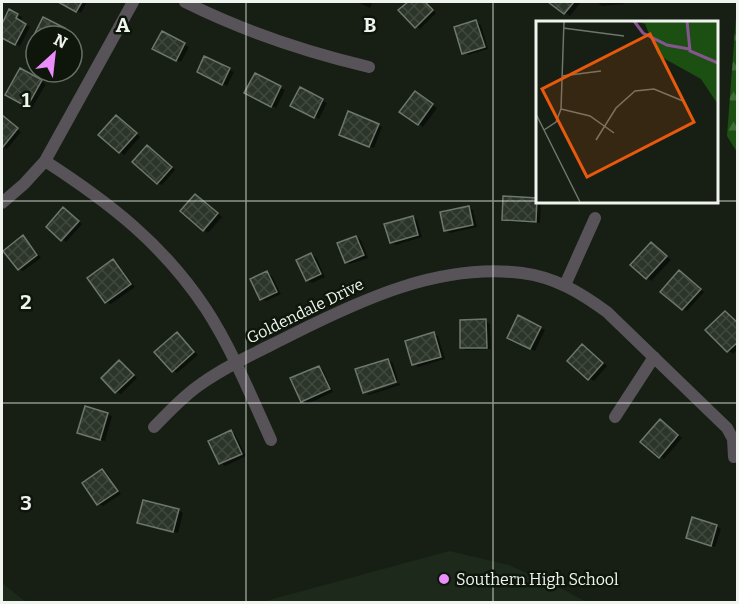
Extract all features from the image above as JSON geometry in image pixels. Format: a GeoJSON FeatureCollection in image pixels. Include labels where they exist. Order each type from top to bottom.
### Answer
{"type":"FeatureCollection","features":[{"type":"Feature","properties":{"kind":"street"},"geometry":{"type":"LineString","coordinates":[[2,203],[45,161],[133,2]]}},
{"type":"Feature","properties":{"kind":"street"},"geometry":{"type":"LineString","coordinates":[[185,2],[274,39],[369,67]]}},
{"type":"Feature","properties":{"kind":"street"},"geometry":{"type":"LineString","coordinates":[[45,161],[130,221],[160,250],[184,278],[207,310],[271,440]]}},
{"type":"Feature","properties":{"kind":"street"},"geometry":{"type":"LineString","coordinates":[[566,285],[595,218]]}},
{"type":"Feature","properties":{"kind":"street","name":"Goldendale Drive"},"geometry":{"type":"LineString","coordinates":[[154,427],[178,402],[201,384],[235,363],[348,306],[420,282],[461,274],[523,273],[566,285],[586,296],[607,312],[728,428],[733,439],[734,457]]}},
{"type":"Feature","properties":{"kind":"street"},"geometry":{"type":"LineString","coordinates":[[615,417],[654,357]]}},
{"type":"Feature","properties":{"kind":"shaded area","name":"Southern High School"},"geometry":{"type":"Polygon","coordinates":[[[449,551],[509,565],[586,602],[262,602],[449,551]]]}},
{"type":"Feature","properties":{"kind":"shaded area"},"geometry":{"type":"Polygon","coordinates":[[[2,583],[26,602],[2,602],[2,583]]]}},
{"type":"Feature","properties":{"kind":"green space"},"geometry":{"type":"Polygon","coordinates":[[[737,4],[737,152],[727,136],[737,4]]]}},
{"type":"Feature","properties":{"kind":"building"},"geometry":{"type":"Polygon","coordinates":[[[58,2],[82,2],[76,12],[58,2]]]}},
{"type":"Feature","properties":{"kind":"building"},"geometry":{"type":"Polygon","coordinates":[[[408,2],[425,2],[433,10],[415,28],[398,10],[408,2]]]}},
{"type":"Feature","properties":{"kind":"building"},"geometry":{"type":"Polygon","coordinates":[[[548,2],[574,2],[564,14],[548,2]]]}},
{"type":"Feature","properties":{"kind":"building"},"geometry":{"type":"Polygon","coordinates":[[[9,9],[18,14],[16,18],[26,24],[15,45],[2,38],[2,24],[9,9]]]}},
{"type":"Feature","properties":{"kind":"building"},"geometry":{"type":"Polygon","coordinates":[[[43,17],[57,24],[40,24],[43,17]]]}},
{"type":"Feature","properties":{"kind":"building"},"geometry":{"type":"Polygon","coordinates":[[[476,20],[485,47],[462,54],[454,27],[476,20]]]}},
{"type":"Feature","properties":{"kind":"building"},"geometry":{"type":"Polygon","coordinates":[[[162,31],[185,43],[176,61],[152,49],[162,31]]]}},
{"type":"Feature","properties":{"kind":"building"},"geometry":{"type":"Polygon","coordinates":[[[204,56],[230,68],[222,85],[197,72],[204,56]]]}},
{"type":"Feature","properties":{"kind":"building"},"geometry":{"type":"Polygon","coordinates":[[[20,68],[24,70],[24,84],[40,84],[27,107],[5,95],[20,68]]]}},
{"type":"Feature","properties":{"kind":"building"},"geometry":{"type":"Polygon","coordinates":[[[255,73],[281,86],[271,107],[244,93],[255,73]]]}},
{"type":"Feature","properties":{"kind":"building"},"geometry":{"type":"Polygon","coordinates":[[[300,87],[323,99],[314,118],[290,106],[300,87]]]}},
{"type":"Feature","properties":{"kind":"building"},"geometry":{"type":"Polygon","coordinates":[[[415,91],[433,104],[418,125],[399,112],[415,91]]]}},
{"type":"Feature","properties":{"kind":"building"},"geometry":{"type":"Polygon","coordinates":[[[348,111],[379,124],[369,147],[339,135],[348,111]]]}},
{"type":"Feature","properties":{"kind":"building"},"geometry":{"type":"Polygon","coordinates":[[[2,115],[18,128],[2,148],[2,115]]]}},
{"type":"Feature","properties":{"kind":"building"},"geometry":{"type":"Polygon","coordinates":[[[116,115],[137,133],[119,153],[98,135],[116,115]]]}},
{"type":"Feature","properties":{"kind":"building"},"geometry":{"type":"Polygon","coordinates":[[[147,145],[172,167],[157,184],[132,162],[147,145]]]}},
{"type":"Feature","properties":{"kind":"building"},"geometry":{"type":"Polygon","coordinates":[[[195,194],[218,213],[203,231],[180,211],[195,194]]]}},
{"type":"Feature","properties":{"kind":"building"},"geometry":{"type":"Polygon","coordinates":[[[503,196],[536,198],[536,222],[502,220],[503,196]]]}},
{"type":"Feature","properties":{"kind":"building"},"geometry":{"type":"Polygon","coordinates":[[[469,206],[473,225],[444,231],[440,212],[469,206]]]}},
{"type":"Feature","properties":{"kind":"building"},"geometry":{"type":"Polygon","coordinates":[[[63,207],[79,221],[61,241],[46,227],[63,207]]]}},
{"type":"Feature","properties":{"kind":"building"},"geometry":{"type":"Polygon","coordinates":[[[413,216],[418,235],[390,243],[384,224],[413,216]]]}},
{"type":"Feature","properties":{"kind":"building"},"geometry":{"type":"Polygon","coordinates":[[[23,235],[37,255],[18,270],[3,251],[23,235]]]}},
{"type":"Feature","properties":{"kind":"building"},"geometry":{"type":"Polygon","coordinates":[[[356,236],[364,255],[345,263],[337,243],[356,236]]]}},
{"type":"Feature","properties":{"kind":"building"},"geometry":{"type":"Polygon","coordinates":[[[651,242],[667,256],[646,279],[630,265],[651,242]]]}},
{"type":"Feature","properties":{"kind":"building"},"geometry":{"type":"Polygon","coordinates":[[[311,253],[321,274],[306,281],[296,260],[311,253]]]}},
{"type":"Feature","properties":{"kind":"building"},"geometry":{"type":"Polygon","coordinates":[[[113,259],[131,284],[105,303],[87,278],[113,259]]]}},
{"type":"Feature","properties":{"kind":"building"},"geometry":{"type":"Polygon","coordinates":[[[679,270],[701,289],[682,310],[660,292],[679,270]]]}},
{"type":"Feature","properties":{"kind":"building"},"geometry":{"type":"Polygon","coordinates":[[[267,271],[277,292],[260,300],[250,279],[267,271]]]}},
{"type":"Feature","properties":{"kind":"building"},"geometry":{"type":"Polygon","coordinates":[[[725,311],[738,323],[738,342],[727,352],[705,330],[725,311]]]}},
{"type":"Feature","properties":{"kind":"building"},"geometry":{"type":"Polygon","coordinates":[[[518,315],[541,327],[530,349],[507,338],[518,315]]]}},
{"type":"Feature","properties":{"kind":"building"},"geometry":{"type":"Polygon","coordinates":[[[486,319],[487,348],[460,348],[460,320],[486,319]]]}},
{"type":"Feature","properties":{"kind":"building"},"geometry":{"type":"Polygon","coordinates":[[[177,332],[194,352],[172,372],[154,352],[177,332]]]}},
{"type":"Feature","properties":{"kind":"building"},"geometry":{"type":"Polygon","coordinates":[[[434,332],[441,357],[412,365],[405,341],[434,332]]]}},
{"type":"Feature","properties":{"kind":"building"},"geometry":{"type":"Polygon","coordinates":[[[582,344],[603,363],[588,380],[567,361],[582,344]]]}},
{"type":"Feature","properties":{"kind":"building"},"geometry":{"type":"Polygon","coordinates":[[[388,359],[396,382],[363,393],[355,369],[388,359]]]}},
{"type":"Feature","properties":{"kind":"building"},"geometry":{"type":"Polygon","coordinates":[[[119,360],[134,375],[115,393],[101,378],[119,360]]]}},
{"type":"Feature","properties":{"kind":"building"},"geometry":{"type":"Polygon","coordinates":[[[319,366],[330,389],[301,402],[290,378],[319,366]]]}},
{"type":"Feature","properties":{"kind":"building"},"geometry":{"type":"Polygon","coordinates":[[[85,406],[108,413],[100,440],[77,433],[85,406]]]}},
{"type":"Feature","properties":{"kind":"building"},"geometry":{"type":"Polygon","coordinates":[[[660,419],[678,435],[659,458],[640,442],[660,419]]]}},
{"type":"Feature","properties":{"kind":"building"},"geometry":{"type":"Polygon","coordinates":[[[231,430],[242,454],[219,464],[208,441],[231,430]]]}},
{"type":"Feature","properties":{"kind":"building"},"geometry":{"type":"Polygon","coordinates":[[[102,469],[118,491],[97,505],[82,483],[102,469]]]}},
{"type":"Feature","properties":{"kind":"building"},"geometry":{"type":"Polygon","coordinates":[[[143,500],[179,509],[173,532],[137,523],[143,500]]]}},
{"type":"Feature","properties":{"kind":"building"},"geometry":{"type":"Polygon","coordinates":[[[692,517],[717,525],[711,546],[686,538],[692,517]]]}},
{"type":"Feature","properties":{"kind":"place","name":"Southern High School"},"geometry":{"type":"Point","coordinates":[444,579]}}]}
